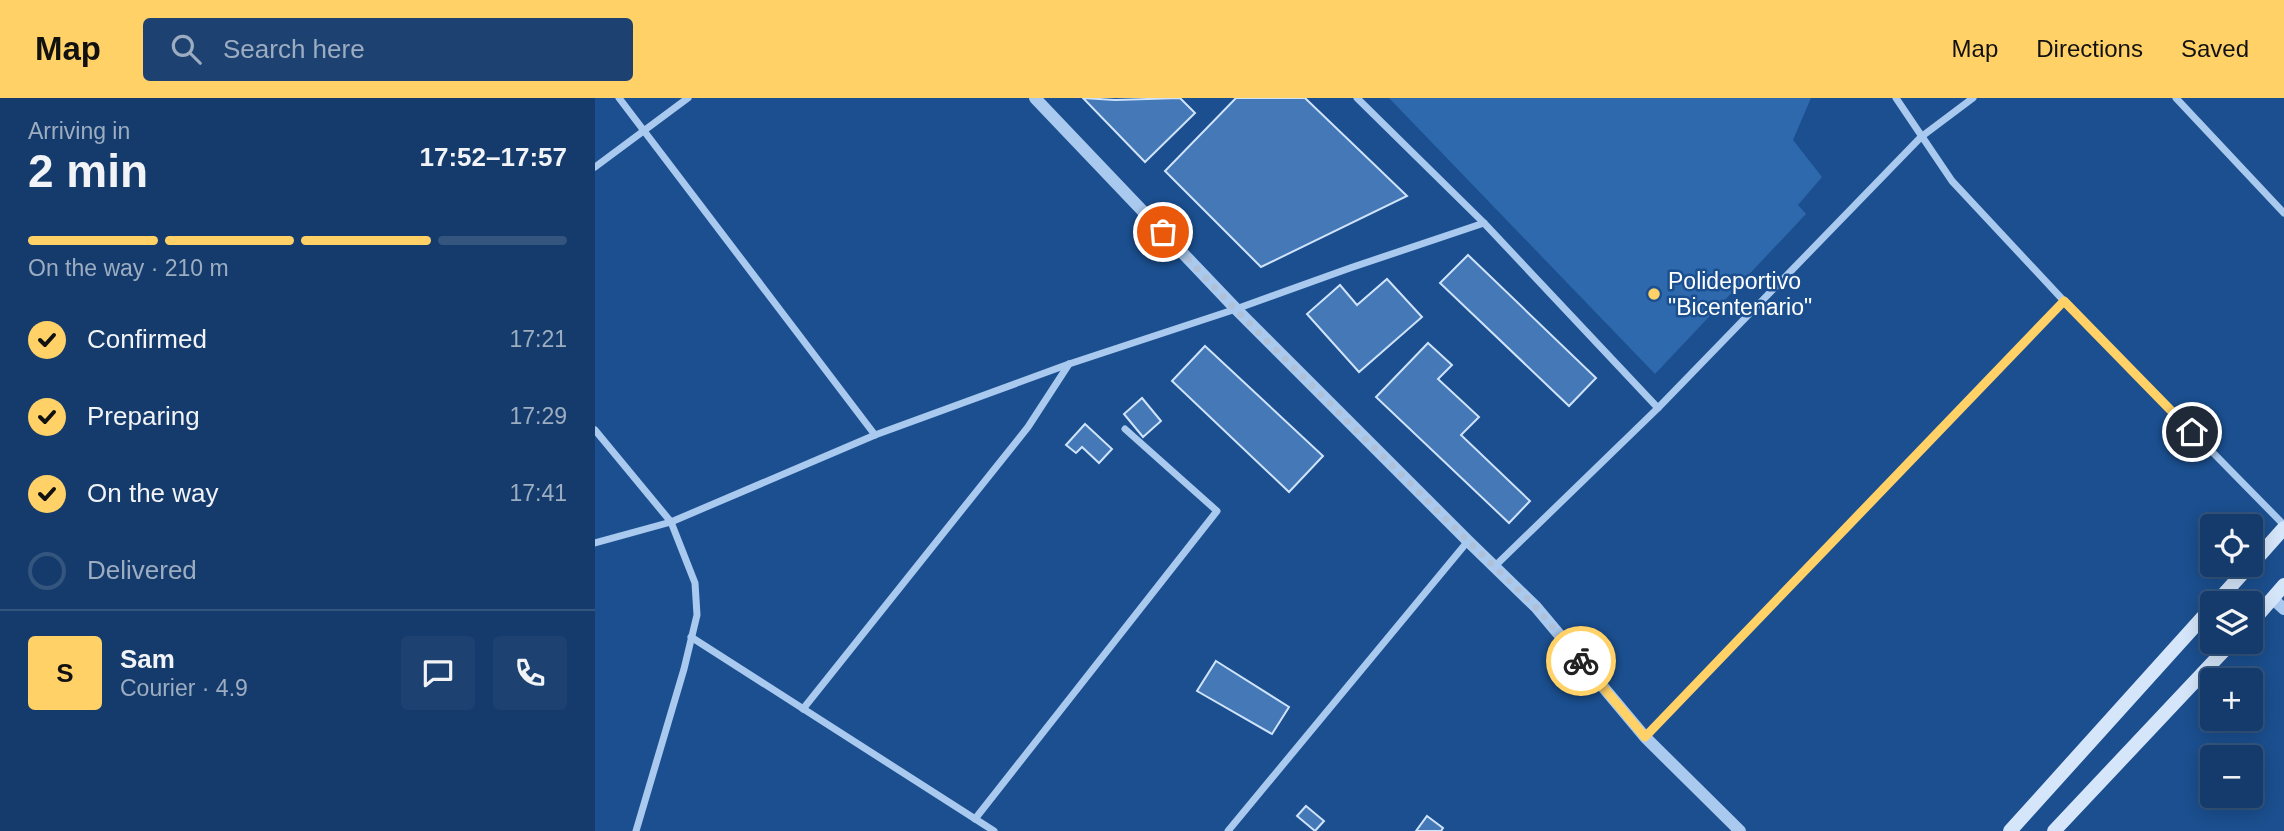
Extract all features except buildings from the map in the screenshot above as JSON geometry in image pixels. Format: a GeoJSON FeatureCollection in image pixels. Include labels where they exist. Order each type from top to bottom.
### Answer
{"type":"FeatureCollection","features":[{"type":"Feature","properties":{"kind":"main road"},"geometry":{"type":"LineString","coordinates":[[2263,550],[2284,526]]}},
{"type":"Feature","properties":{"kind":"main road"},"geometry":{"type":"LineString","coordinates":[[2227,591],[2239,577]]}},
{"type":"Feature","properties":{"kind":"main road"},"geometry":{"type":"LineString","coordinates":[[2263,615],[2279,604],[2284,585]]}},
{"type":"Feature","properties":{"kind":"main road"},"geometry":{"type":"LineString","coordinates":[[2010,831],[2200,621]]}},
{"type":"Feature","properties":{"kind":"main road"},"geometry":{"type":"LineString","coordinates":[[2054,831],[2221,654]]}},
{"type":"Feature","properties":{"kind":"street"},"geometry":{"type":"LineString","coordinates":[[619,98],[875,435]]}},
{"type":"Feature","properties":{"kind":"street"},"geometry":{"type":"LineString","coordinates":[[595,167],[688,98]]}},
{"type":"Feature","properties":{"kind":"street"},"geometry":{"type":"LineString","coordinates":[[1035,98],[1235,309],[1536,607],[1645,737],[1740,831]]}},
{"type":"Feature","properties":{"kind":"street"},"geometry":{"type":"LineString","coordinates":[[1357,98],[1484,223],[1658,408]]}},
{"type":"Feature","properties":{"kind":"street"},"geometry":{"type":"LineString","coordinates":[[1896,98],[1952,181],[2064,301],[2284,526]]}},
{"type":"Feature","properties":{"kind":"street"},"geometry":{"type":"LineString","coordinates":[[1493,567],[1658,408],[1921,137],[1973,98]]}},
{"type":"Feature","properties":{"kind":"street"},"geometry":{"type":"LineString","coordinates":[[2176,98],[2284,213]]}},
{"type":"Feature","properties":{"kind":"street"},"geometry":{"type":"LineString","coordinates":[[595,543],[671,522],[875,435],[1069,364],[1484,223]]}},
{"type":"Feature","properties":{"kind":"street"},"geometry":{"type":"LineString","coordinates":[[1645,737],[2064,301]]}},
{"type":"Feature","properties":{"kind":"street"},"geometry":{"type":"LineString","coordinates":[[803,709],[1028,427],[1069,364]]}},
{"type":"Feature","properties":{"kind":"street"},"geometry":{"type":"LineString","coordinates":[[975,819],[1217,511],[1125,429]]}},
{"type":"Feature","properties":{"kind":"street"},"geometry":{"type":"LineString","coordinates":[[595,430],[671,522],[695,583],[697,615],[638,830]]}},
{"type":"Feature","properties":{"kind":"street"},"geometry":{"type":"LineString","coordinates":[[1228,831],[1468,541]]}},
{"type":"Feature","properties":{"kind":"street"},"geometry":{"type":"LineString","coordinates":[[691,637],[994,831]]}},
{"type":"Feature","properties":{"kind":"shaded area","name":"Polideportivo \"Bicentenario\""},"geometry":{"type":"Polygon","coordinates":[[[1389,98],[1811,98],[1793,140],[1822,177],[1798,205],[1806,214],[1655,374],[1389,98]]]}},
{"type":"Feature","properties":{"kind":"way so far"},"geometry":{"type":"LineString","coordinates":[[1163,232],[1235,309],[1536,607],[1581,661]]}},
{"type":"Feature","properties":{"kind":"place","name":"Polideportivo \"Bicentenario\""},"geometry":{"type":"Point","coordinates":[1654,294]}},
{"type":"Feature","properties":{"kind":"route"},"geometry":{"type":"LineString","coordinates":[[1581,661],[1645,737],[2064,301],[2192,432]]}}]}
